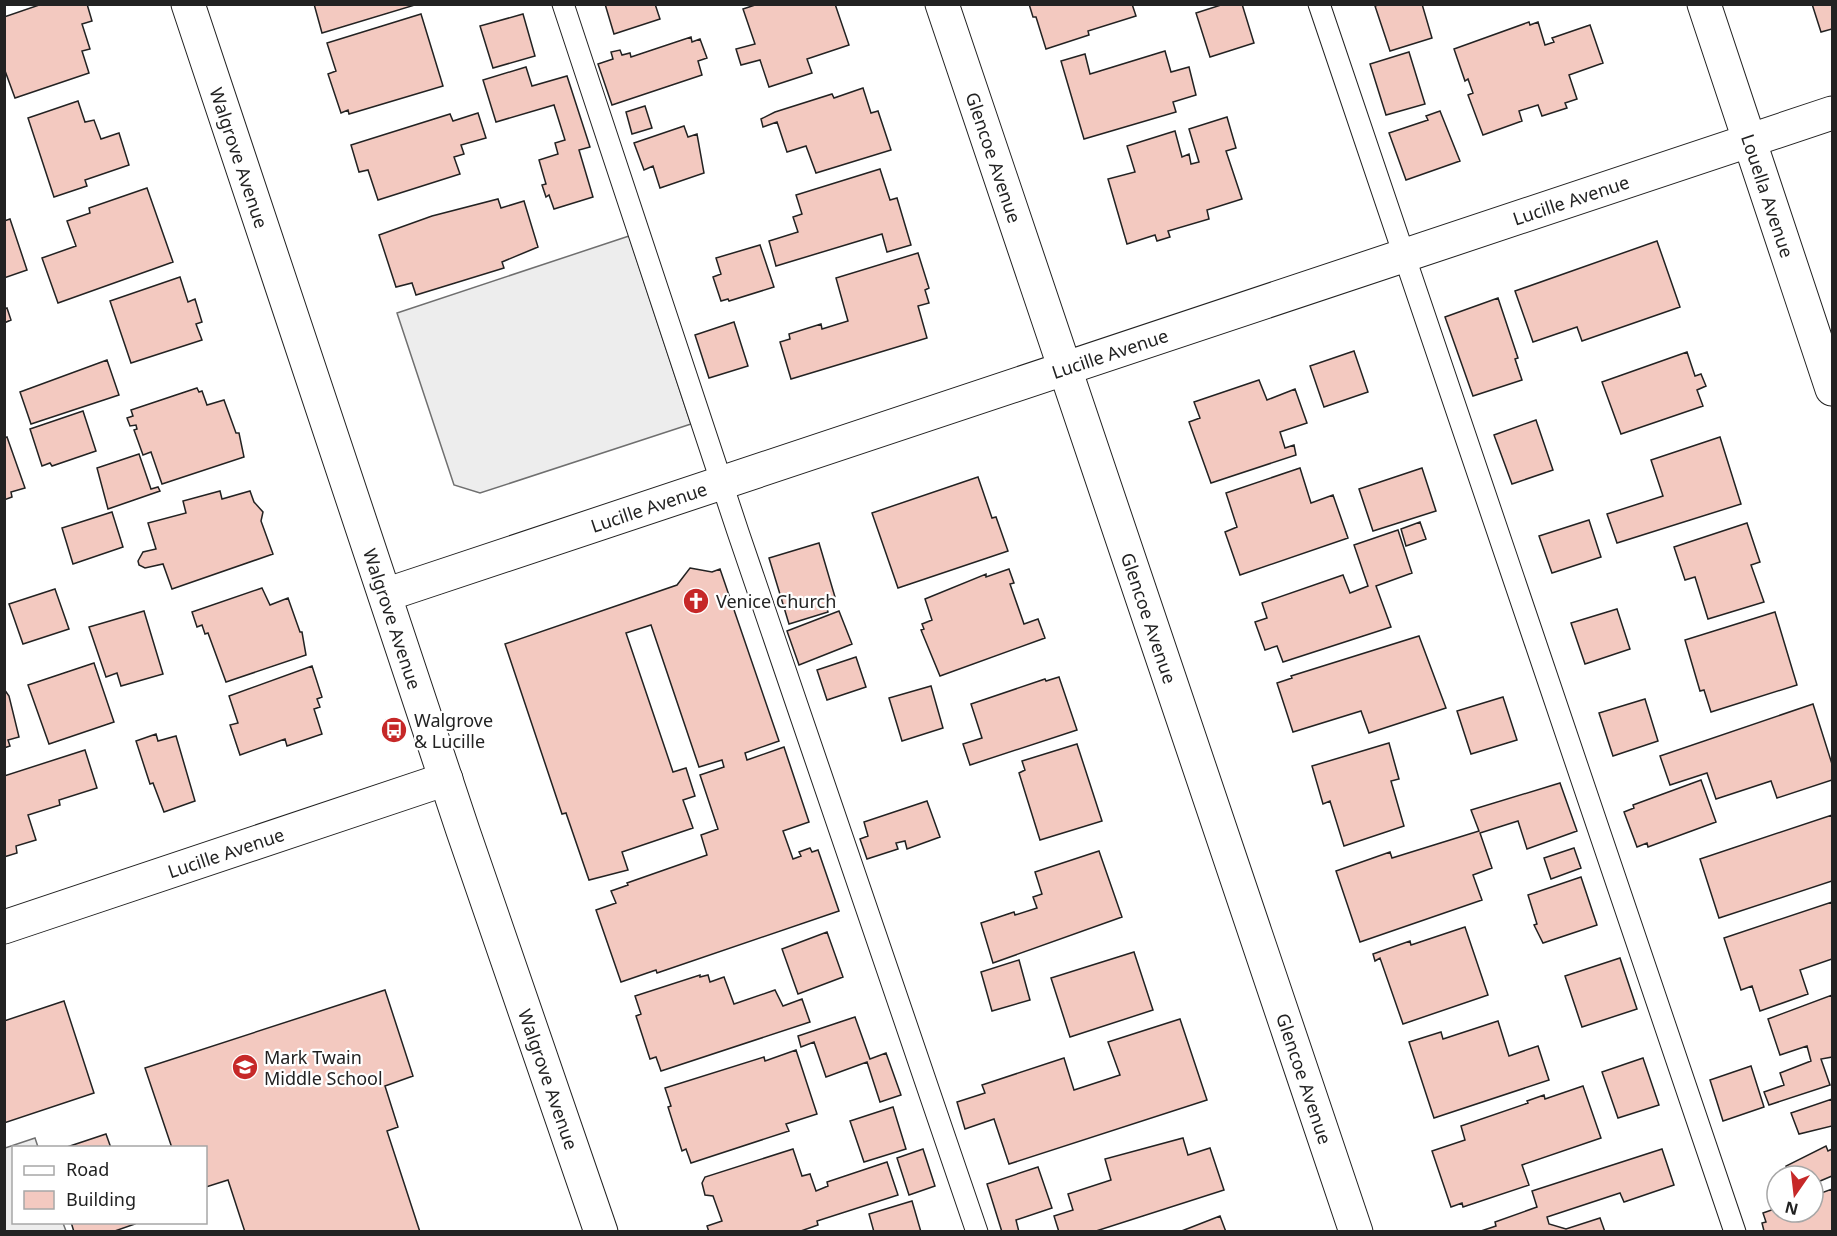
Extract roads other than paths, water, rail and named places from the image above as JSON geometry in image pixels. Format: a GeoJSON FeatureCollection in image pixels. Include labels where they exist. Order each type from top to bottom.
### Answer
{"type":"FeatureCollection","features":[{"type":"Feature","properties":{"kind":"street","name":"Walgrove Avenue"},"geometry":{"type":"LineString","coordinates":[[188,4],[446,779],[601,1232]]}},
{"type":"Feature","properties":{"kind":"street","name":"Glencoe Avenue"},"geometry":{"type":"LineString","coordinates":[[942,4],[1356,1232]]}},
{"type":"Feature","properties":{"kind":"street","name":"Louella Avenue"},"geometry":{"type":"LineString","coordinates":[[1704,4],[1833,389]]}},
{"type":"Feature","properties":{"kind":"street","name":"Lucille Avenue"},"geometry":{"type":"LineString","coordinates":[[386,595],[1833,113]]}},
{"type":"Feature","properties":{"kind":"street","name":"Lucille Avenue"},"geometry":{"type":"LineString","coordinates":[[4,927],[446,779]]}},
{"type":"Feature","properties":{"kind":"lane"},"geometry":{"type":"LineString","coordinates":[[563,4],[721,483],[977,1232]]}},
{"type":"Feature","properties":{"kind":"lane"},"geometry":{"type":"LineString","coordinates":[[1319,4],[1735,1232]]}},
{"type":"Feature","properties":{"kind":"place","name":"Venice Church"},"geometry":{"type":"Point","coordinates":[696,601]}},
{"type":"Feature","properties":{"kind":"place","name":"Walgrove & Lucille"},"geometry":{"type":"Point","coordinates":[394,730]}},
{"type":"Feature","properties":{"kind":"place","name":"Mark Twain Middle School"},"geometry":{"type":"Point","coordinates":[245,1067]}}]}
